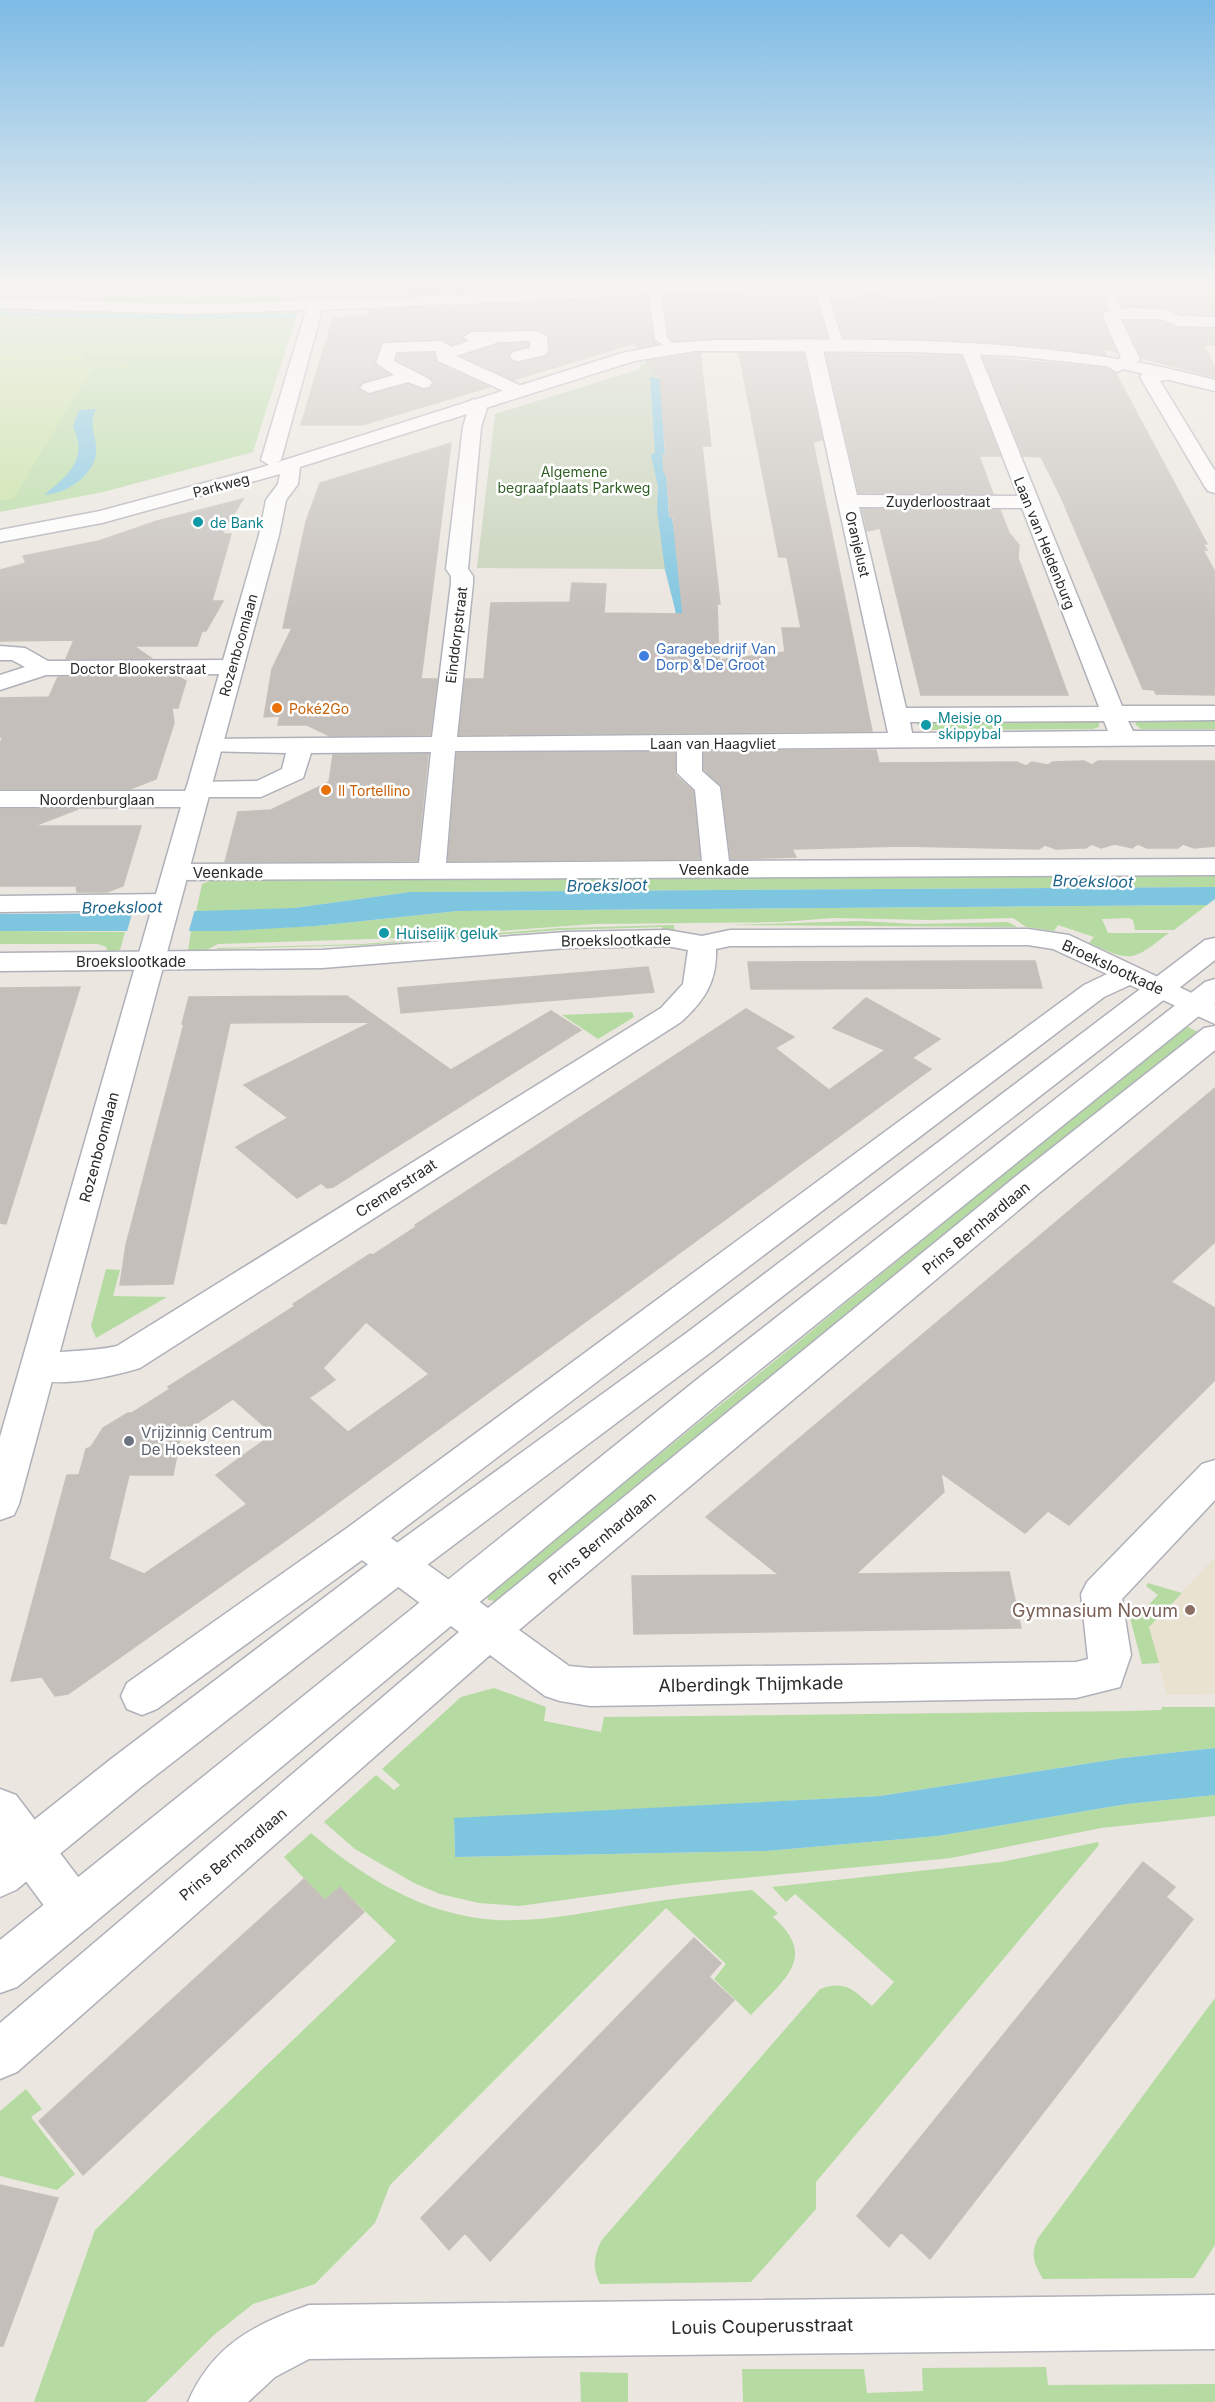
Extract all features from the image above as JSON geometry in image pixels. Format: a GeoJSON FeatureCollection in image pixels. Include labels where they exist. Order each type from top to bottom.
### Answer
{"type":"FeatureCollection","features":[{"type":"Feature","properties":{"kind":"street"},"geometry":{"type":"LineString","coordinates":[[276,499],[263,484],[288,395]]}},
{"type":"Feature","properties":{"kind":"street","name":"Parkweg"},"geometry":{"type":"LineString","coordinates":[[0,524],[96,507],[267,466],[291,465],[505,395]]}},
{"type":"Feature","properties":{"kind":"street","name":"Oranjelust"},"geometry":{"type":"LineString","coordinates":[[824,395],[902,742]]}},
{"type":"Feature","properties":{"kind":"street","name":"Laan van Heldenburg"},"geometry":{"type":"LineString","coordinates":[[988,395],[1124,738]]}},
{"type":"Feature","properties":{"kind":"street"},"geometry":{"type":"LineString","coordinates":[[1160,395],[1215,487]]}},
{"type":"Feature","properties":{"kind":"street","name":"Einddorpstraat"},"geometry":{"type":"LineString","coordinates":[[432,870],[454,635],[458,629],[462,583],[457,569],[458,558],[472,427],[478,408],[473,405]]}},
{"type":"Feature","properties":{"kind":"street","name":"Parkweg"},"geometry":{"type":"LineString","coordinates":[[0,536],[102,517],[407,420],[438,416]]}},
{"type":"Feature","properties":{"kind":"street","name":"Rozenboomlaan"},"geometry":{"type":"LineString","coordinates":[[0,1504],[8,1449],[40,1368],[276,499],[288,484],[291,465]]}},
{"type":"Feature","properties":{"kind":"street","name":"Zuyderloostraat"},"geometry":{"type":"LineString","coordinates":[[848,501],[1029,502]]}},
{"type":"Feature","properties":{"kind":"street"},"geometry":{"type":"LineString","coordinates":[[0,653],[18,652],[44,668]]}},
{"type":"Feature","properties":{"kind":"street","name":"Doctor Blookerstraat"},"geometry":{"type":"LineString","coordinates":[[0,683],[44,668],[232,667]]}},
{"type":"Feature","properties":{"kind":"street"},"geometry":{"type":"LineString","coordinates":[[897,715],[1215,713]]}},
{"type":"Feature","properties":{"kind":"street","name":"Laan van Haagvliet"},"geometry":{"type":"LineString","coordinates":[[210,746],[1215,738]]}},
{"type":"Feature","properties":{"kind":"street"},"geometry":{"type":"LineString","coordinates":[[688,743],[690,773],[707,787],[716,869]]}},
{"type":"Feature","properties":{"kind":"street"},"geometry":{"type":"LineString","coordinates":[[196,794],[261,789],[294,773],[300,746]]}},
{"type":"Feature","properties":{"kind":"street","name":"Noordenburglaan"},"geometry":{"type":"LineString","coordinates":[[0,799],[196,794]]}},
{"type":"Feature","properties":{"kind":"street","name":"Veenkade"},"geometry":{"type":"LineString","coordinates":[[176,872],[1215,867]]}},
{"type":"Feature","properties":{"kind":"street"},"geometry":{"type":"LineString","coordinates":[[0,904],[165,905]]}},
{"type":"Feature","properties":{"kind":"street","name":"Broekslootkade"},"geometry":{"type":"LineString","coordinates":[[0,962],[153,952],[322,959],[567,940],[667,938],[702,944],[730,938],[1028,937],[1059,942],[1210,1011]]}},
{"type":"Feature","properties":{"kind":"street","name":"Cremerstraat"},"geometry":{"type":"LineString","coordinates":[[40,1368],[94,1365],[127,1358],[671,1015],[688,1001],[697,987],[702,974],[702,944]]}},
{"type":"Feature","properties":{"kind":"street"},"geometry":{"type":"LineString","coordinates":[[142,1696],[361,1539],[1085,998],[1145,981],[1215,946]]}},
{"type":"Feature","properties":{"kind":"street"},"geometry":{"type":"LineString","coordinates":[[15,1863],[397,1565],[688,1350],[1145,981]]}},
{"type":"Feature","properties":{"kind":"street"},"geometry":{"type":"LineString","coordinates":[[0,1970],[723,1379],[1210,1011]]}},
{"type":"Feature","properties":{"kind":"street","name":"Prins Bernhardlaan"},"geometry":{"type":"LineString","coordinates":[[0,2055],[489,1631],[1027,1185],[1210,1011]]}},
{"type":"Feature","properties":{"kind":"street","name":"Alberdingk Thijmkade"},"geometry":{"type":"LineString","coordinates":[[361,1539],[560,1683],[590,1687],[1076,1680],[1105,1674],[1110,1655],[1101,1594],[1215,1475]]}},
{"type":"Feature","properties":{"kind":"street"},"geometry":{"type":"LineString","coordinates":[[269,1663],[282,1596]]}},
{"type":"Feature","properties":{"kind":"street"},"geometry":{"type":"LineString","coordinates":[[0,1810],[15,1863],[75,1910]]}},
{"type":"Feature","properties":{"kind":"street","name":"Louis Couperusstraat"},"geometry":{"type":"LineString","coordinates":[[216,2402],[220,2394],[253,2360],[286,2339],[309,2332],[743,2327],[939,2322],[1215,2322]]}},
{"type":"Feature","properties":{"kind":"shaded area","name":"Gymnasium Novum"},"geometry":{"type":"Polygon","coordinates":[[[1215,1557],[1215,1694],[1167,1695],[1149,1627],[1215,1557]]]}},
{"type":"Feature","properties":{"kind":"green space"},"geometry":{"type":"Polygon","coordinates":[[[0,395],[271,395],[253,452],[103,492],[0,512],[0,395]]]}},
{"type":"Feature","properties":{"kind":"green space"},"geometry":{"type":"Polygon","coordinates":[[[0,395],[76,395],[13,499],[0,500],[0,395]]]}},
{"type":"Feature","properties":{"kind":"green space","name":"Algemene begraafplaats Parkweg"},"geometry":{"type":"Polygon","coordinates":[[[556,395],[655,395],[669,569],[477,568],[495,414],[556,395]]]}},
{"type":"Feature","properties":{"kind":"green space"},"geometry":{"type":"Polygon","coordinates":[[[1215,717],[1215,729],[1141,729],[1135,724],[1139,720],[1215,717]]]}},
{"type":"Feature","properties":{"kind":"green space"},"geometry":{"type":"Polygon","coordinates":[[[920,721],[1094,721],[1099,723],[1099,727],[1093,729],[924,730],[917,724],[920,721]]]}},
{"type":"Feature","properties":{"kind":"green space"},"geometry":{"type":"Polygon","coordinates":[[[1215,875],[1215,887],[410,892],[294,908],[196,912],[202,884],[210,881],[1215,875]]]}},
{"type":"Feature","properties":{"kind":"green space"},"geometry":{"type":"Polygon","coordinates":[[[1207,905],[1174,930],[1135,930],[1133,920],[1129,918],[1102,919],[1108,933],[1169,933],[1139,954],[1132,956],[1115,954],[1089,943],[1094,937],[1058,925],[1054,931],[1026,927],[1013,918],[929,920],[834,918],[781,922],[595,924],[402,938],[218,944],[200,953],[188,951],[191,931],[316,926],[458,911],[1207,905]]]}},
{"type":"Feature","properties":{"kind":"green space"},"geometry":{"type":"Polygon","coordinates":[[[860,921],[915,924],[1008,922],[1017,927],[731,925],[860,921]]]}},
{"type":"Feature","properties":{"kind":"green space"},"geometry":{"type":"Polygon","coordinates":[[[674,925],[675,933],[663,933],[662,927],[559,930],[364,945],[216,949],[363,944],[560,928],[674,925]]]}},
{"type":"Feature","properties":{"kind":"green space"},"geometry":{"type":"Polygon","coordinates":[[[0,931],[125,932],[120,950],[108,952],[106,947],[98,944],[0,944],[0,931]]]}},
{"type":"Feature","properties":{"kind":"green space"},"geometry":{"type":"Polygon","coordinates":[[[216,949],[215,956],[207,954],[216,949]]]}},
{"type":"Feature","properties":{"kind":"green space"},"geometry":{"type":"Polygon","coordinates":[[[632,1012],[634,1017],[598,1039],[562,1015],[632,1012]]]}},
{"type":"Feature","properties":{"kind":"green space"},"geometry":{"type":"Polygon","coordinates":[[[1186,1026],[1200,1033],[495,1601],[488,1600],[487,1595],[1186,1026]]]}},
{"type":"Feature","properties":{"kind":"green space"},"geometry":{"type":"Polygon","coordinates":[[[106,1269],[120,1270],[113,1296],[167,1297],[96,1338],[91,1326],[106,1269]]]}},
{"type":"Feature","properties":{"kind":"green space"},"geometry":{"type":"Polygon","coordinates":[[[1148,1583],[1182,1593],[1149,1627],[1159,1663],[1142,1664],[1129,1614],[1131,1605],[1142,1612],[1158,1595],[1146,1586],[1148,1583]]]}},
{"type":"Feature","properties":{"kind":"green space"},"geometry":{"type":"Polygon","coordinates":[[[494,1688],[546,1707],[544,1721],[601,1732],[604,1717],[1130,1711],[1161,1710],[1162,1707],[1215,1707],[1215,1748],[1123,1758],[880,1796],[454,1819],[455,1857],[766,1851],[938,1836],[1127,1804],[1215,1795],[1215,1816],[1101,1828],[951,1858],[681,1884],[519,1906],[479,1903],[440,1894],[414,1883],[355,1849],[324,1822],[376,1775],[394,1790],[400,1785],[382,1769],[461,1697],[494,1688]]]}},
{"type":"Feature","properties":{"kind":"green space"},"geometry":{"type":"Polygon","coordinates":[[[311,1833],[366,1874],[406,1896],[449,1912],[492,1920],[534,1919],[752,1890],[778,1913],[773,1917],[787,1932],[794,1945],[795,1957],[784,1980],[751,2015],[714,1979],[726,1964],[666,1908],[390,2185],[375,2223],[315,2284],[253,2304],[214,2335],[146,2402],[34,2402],[95,2230],[396,1941],[340,1887],[324,1900],[284,1857],[311,1833]]]}},
{"type":"Feature","properties":{"kind":"green space"},"geometry":{"type":"Polygon","coordinates":[[[1098,1842],[1099,1845],[816,2182],[816,2209],[751,2282],[600,2284],[595,2262],[601,2241],[820,1989],[829,1986],[843,1986],[854,1991],[872,2006],[894,1982],[795,1894],[786,1902],[772,1887],[1001,1862],[1098,1842]]]}},
{"type":"Feature","properties":{"kind":"green space"},"geometry":{"type":"Polygon","coordinates":[[[1215,1998],[1215,2245],[1194,2278],[1043,2279],[1034,2259],[1034,2249],[1038,2238],[1215,1998]]]}},
{"type":"Feature","properties":{"kind":"green space"},"geometry":{"type":"Polygon","coordinates":[[[26,2089],[42,2109],[31,2117],[75,2174],[57,2190],[0,2176],[0,2111],[26,2089]]]}},
{"type":"Feature","properties":{"kind":"green space"},"geometry":{"type":"Polygon","coordinates":[[[1046,2367],[1048,2385],[1215,2384],[1215,2402],[743,2402],[742,2369],[864,2369],[867,2393],[923,2391],[922,2368],[1046,2367]]]}},
{"type":"Feature","properties":{"kind":"green space"},"geometry":{"type":"Polygon","coordinates":[[[580,2372],[628,2373],[628,2402],[581,2402],[580,2372]]]}},
{"type":"Feature","properties":{"kind":"water"},"geometry":{"type":"Polygon","coordinates":[[[651,395],[661,395],[669,516],[672,517],[689,637],[683,670],[675,609],[665,570],[657,510],[658,487],[651,455],[655,453],[651,395]]]}},
{"type":"Feature","properties":{"kind":"water"},"geometry":{"type":"Polygon","coordinates":[[[96,409],[92,423],[96,445],[93,464],[88,472],[72,486],[63,491],[44,495],[74,466],[79,448],[73,427],[79,410],[96,409]]]}},
{"type":"Feature","properties":{"kind":"water"},"geometry":{"type":"Polygon","coordinates":[[[1215,887],[1215,899],[1207,905],[458,911],[316,926],[230,931],[0,931],[0,914],[294,908],[410,892],[1215,887]]]}},
{"type":"Feature","properties":{"kind":"water"},"geometry":{"type":"Polygon","coordinates":[[[1215,1748],[1215,1795],[1127,1804],[938,1836],[766,1851],[455,1857],[454,1818],[880,1796],[1123,1758],[1215,1748]]]}},
{"type":"Feature","properties":{"kind":"pier"},"geometry":{"type":"Polygon","coordinates":[[[195,909],[188,934],[126,935],[133,910],[195,909]]]}},
{"type":"Feature","properties":{"kind":"building"},"geometry":{"type":"Polygon","coordinates":[[[310,395],[462,395],[362,425],[301,425],[310,395]]]}},
{"type":"Feature","properties":{"kind":"building"},"geometry":{"type":"Polygon","coordinates":[[[661,395],[705,395],[711,446],[702,446],[720,604],[717,604],[719,660],[785,652],[782,628],[801,628],[787,557],[779,557],[747,395],[812,395],[822,440],[813,442],[872,731],[459,735],[465,679],[484,679],[491,603],[570,602],[572,583],[606,584],[604,613],[683,614],[673,517],[670,517],[667,476],[664,472],[663,455],[666,455],[661,395]]]}},
{"type":"Feature","properties":{"kind":"building"},"geometry":{"type":"Polygon","coordinates":[[[836,395],[976,395],[1000,456],[979,456],[993,494],[859,493],[836,395]]]}},
{"type":"Feature","properties":{"kind":"building"},"geometry":{"type":"Polygon","coordinates":[[[998,395],[1127,395],[1207,544],[1203,544],[1207,550],[1203,550],[1215,572],[1215,695],[1156,694],[1154,690],[1143,689],[1061,497],[1041,457],[1023,456],[998,395]]]}},
{"type":"Feature","properties":{"kind":"building"},"geometry":{"type":"Polygon","coordinates":[[[451,443],[421,679],[437,679],[430,735],[330,736],[307,725],[278,725],[280,716],[264,717],[272,669],[292,628],[283,628],[306,522],[320,483],[451,443]]]}},
{"type":"Feature","properties":{"kind":"building"},"geometry":{"type":"Polygon","coordinates":[[[243,499],[222,534],[231,534],[212,601],[223,601],[206,631],[202,631],[197,646],[134,646],[151,658],[66,659],[74,640],[0,641],[0,570],[26,563],[23,556],[99,541],[157,521],[243,499]]]}},
{"type":"Feature","properties":{"kind":"building"},"geometry":{"type":"Polygon","coordinates":[[[862,509],[1000,510],[1009,533],[1019,545],[1018,558],[1068,695],[921,695],[880,528],[867,531],[862,509]]]}},
{"type":"Feature","properties":{"kind":"building"},"geometry":{"type":"Polygon","coordinates":[[[58,677],[179,677],[186,681],[178,708],[172,708],[174,723],[156,779],[130,789],[0,789],[0,743],[3,737],[0,737],[0,698],[49,697],[58,677]]]}},
{"type":"Feature","properties":{"kind":"building"},"geometry":{"type":"Polygon","coordinates":[[[876,750],[879,763],[1017,762],[1026,766],[1032,762],[1048,765],[1053,762],[1084,761],[1092,765],[1098,761],[1215,761],[1215,846],[1194,848],[1183,844],[1178,848],[1147,848],[1138,844],[1132,848],[1115,844],[1101,848],[1092,844],[1086,848],[1056,849],[1045,845],[1039,849],[902,846],[792,849],[796,857],[731,859],[722,787],[704,770],[704,751],[876,750]]]}},
{"type":"Feature","properties":{"kind":"building"},"geometry":{"type":"Polygon","coordinates":[[[675,752],[675,775],[693,791],[700,859],[448,861],[457,753],[675,752]]]}},
{"type":"Feature","properties":{"kind":"building"},"geometry":{"type":"Polygon","coordinates":[[[428,754],[417,861],[225,862],[238,812],[271,810],[329,782],[333,755],[428,754]]]}},
{"type":"Feature","properties":{"kind":"building"},"geometry":{"type":"Polygon","coordinates":[[[0,809],[78,809],[34,826],[141,826],[123,886],[107,892],[77,892],[76,886],[0,886],[0,809]]]}},
{"type":"Feature","properties":{"kind":"building"},"geometry":{"type":"Polygon","coordinates":[[[1035,961],[1042,988],[751,989],[748,962],[1035,961]]]}},
{"type":"Feature","properties":{"kind":"building"},"geometry":{"type":"Polygon","coordinates":[[[648,967],[654,992],[401,1013],[398,988],[648,967]]]}},
{"type":"Feature","properties":{"kind":"building"},"geometry":{"type":"Polygon","coordinates":[[[80,987],[6,1224],[0,1223],[0,988],[80,987]]]}},
{"type":"Feature","properties":{"kind":"building"},"geometry":{"type":"Polygon","coordinates":[[[347,996],[451,1070],[551,1011],[581,1030],[333,1187],[327,1188],[321,1183],[297,1198],[236,1147],[288,1118],[244,1085],[372,1022],[230,1023],[173,1284],[120,1285],[126,1245],[184,1024],[182,1024],[189,997],[347,996]]]}},
{"type":"Feature","properties":{"kind":"building"},"geometry":{"type":"Polygon","coordinates":[[[866,998],[940,1039],[912,1058],[931,1069],[302,1529],[68,1694],[55,1696],[42,1677],[11,1681],[67,1475],[79,1475],[86,1449],[91,1447],[103,1428],[170,1389],[168,1387],[295,1306],[293,1304],[416,1227],[415,1225],[746,1009],[794,1037],[775,1048],[829,1090],[885,1050],[833,1028],[866,998]],[[366,1322],[323,1368],[335,1380],[309,1398],[348,1432],[429,1374],[366,1322]],[[233,1399],[181,1434],[173,1475],[129,1475],[109,1559],[144,1574],[247,1504],[216,1475],[273,1434],[233,1399]]]}},
{"type":"Feature","properties":{"kind":"building"},"geometry":{"type":"Polygon","coordinates":[[[1215,1088],[1215,1242],[1171,1282],[1215,1308],[1215,1380],[1069,1525],[1048,1511],[1025,1533],[941,1473],[944,1492],[856,1574],[1009,1572],[1021,1628],[634,1634],[632,1576],[779,1575],[706,1517],[1215,1088]]]}},
{"type":"Feature","properties":{"kind":"building"},"geometry":{"type":"Polygon","coordinates":[[[1143,1862],[1175,1887],[1166,1897],[1193,1919],[930,2259],[901,2232],[889,2247],[857,2216],[1143,1862]]]}},
{"type":"Feature","properties":{"kind":"building"},"geometry":{"type":"Polygon","coordinates":[[[304,1879],[325,1900],[340,1887],[364,1912],[83,2175],[39,2121],[304,1879]]]}},
{"type":"Feature","properties":{"kind":"building"},"geometry":{"type":"Polygon","coordinates":[[[694,1938],[721,1963],[709,1977],[734,2000],[490,2261],[465,2233],[449,2250],[421,2218],[694,1938]]]}},
{"type":"Feature","properties":{"kind":"building"},"geometry":{"type":"Polygon","coordinates":[[[0,2185],[58,2198],[3,2346],[0,2346],[0,2185]]]}},
{"type":"Feature","properties":{"kind":"place","name":"de Bank"},"geometry":{"type":"Point","coordinates":[198,522]}},
{"type":"Feature","properties":{"kind":"place","name":"Garagebedrijf Van Dorp & De Groot"},"geometry":{"type":"Point","coordinates":[644,656]}},
{"type":"Feature","properties":{"kind":"place","name":"Poké2Go"},"geometry":{"type":"Point","coordinates":[277,708]}},
{"type":"Feature","properties":{"kind":"place","name":"Meisje op skippybal"},"geometry":{"type":"Point","coordinates":[926,725]}},
{"type":"Feature","properties":{"kind":"place","name":"Il Tortellino"},"geometry":{"type":"Point","coordinates":[326,790]}},
{"type":"Feature","properties":{"kind":"place","name":"Huiselijk geluk"},"geometry":{"type":"Point","coordinates":[384,933]}},
{"type":"Feature","properties":{"kind":"place","name":"Vrijzinnig Centrum De Hoeksteen"},"geometry":{"type":"Point","coordinates":[129,1441]}},
{"type":"Feature","properties":{"kind":"place","name":"Gymnasium Novum"},"geometry":{"type":"Point","coordinates":[1190,1610]}},
{"type":"Feature","properties":{"kind":"water label","name":"Broeksloot"},"geometry":{"type":"Point","coordinates":[1093,881]}},
{"type":"Feature","properties":{"kind":"water label","name":"Broeksloot"},"geometry":{"type":"Point","coordinates":[607,885]}},
{"type":"Feature","properties":{"kind":"water label","name":"Broeksloot"},"geometry":{"type":"Point","coordinates":[122,907]}}]}
